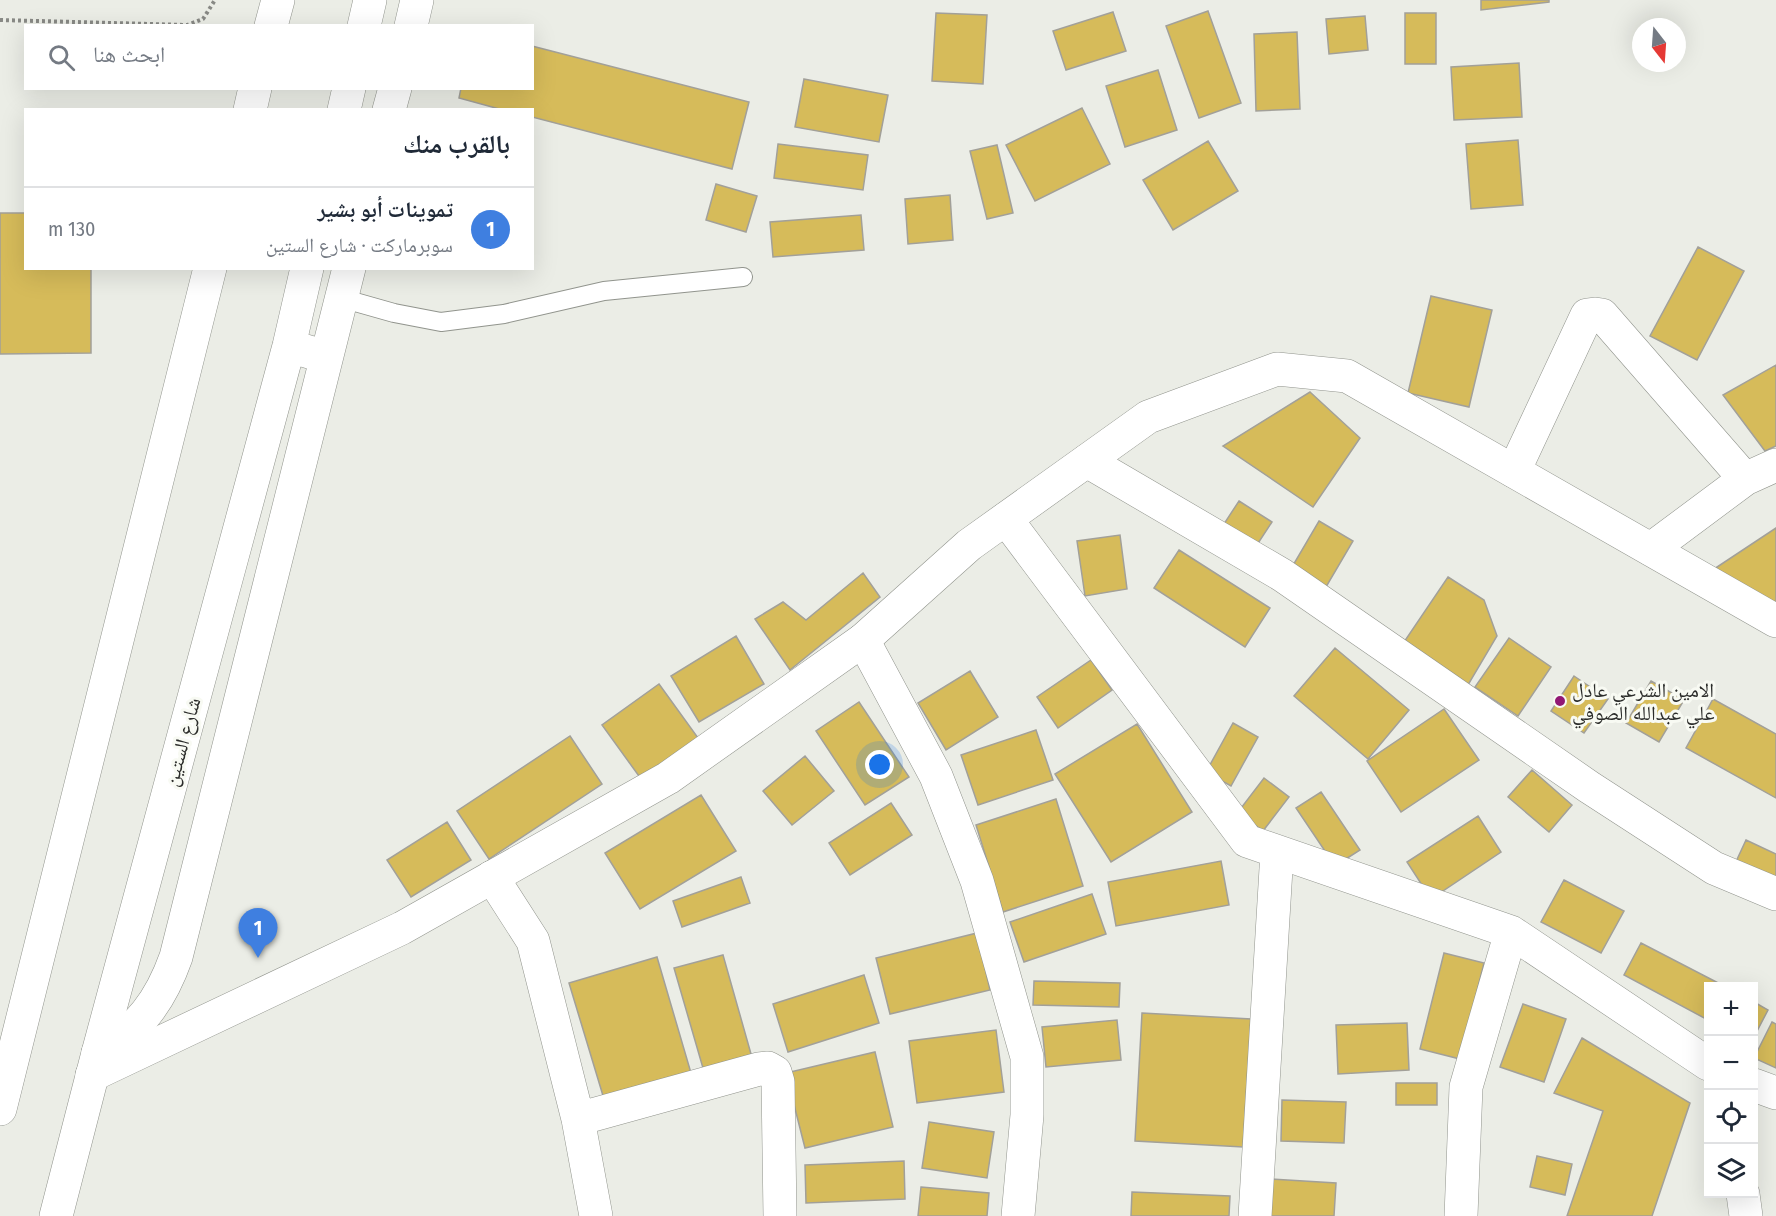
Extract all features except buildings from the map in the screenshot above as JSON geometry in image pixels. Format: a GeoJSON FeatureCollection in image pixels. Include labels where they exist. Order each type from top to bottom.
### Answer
{"type":"FeatureCollection","features":[{"type":"Feature","properties":{"kind":"main road"},"geometry":{"type":"LineString","coordinates":[[364,24],[370,0]]}},
{"type":"Feature","properties":{"kind":"main road"},"geometry":{"type":"LineString","coordinates":[[411,24],[417,0]]}},
{"type":"Feature","properties":{"kind":"main road"},"geometry":{"type":"LineString","coordinates":[[250,108],[255,90]]}},
{"type":"Feature","properties":{"kind":"main road"},"geometry":{"type":"LineString","coordinates":[[344,108],[349,90]]}},
{"type":"Feature","properties":{"kind":"main road"},"geometry":{"type":"LineString","coordinates":[[390,108],[394,90]]}},
{"type":"Feature","properties":{"kind":"main road"},"geometry":{"type":"LineString","coordinates":[[0,1109],[210,270]]}},
{"type":"Feature","properties":{"kind":"main road","name":"شارع الستين"},"geometry":{"type":"LineString","coordinates":[[56,1216],[289,346],[307,270]]}},
{"type":"Feature","properties":{"kind":"main road"},"geometry":{"type":"LineString","coordinates":[[95,1064],[132,1029],[159,997],[176,957],[345,283]]}},
{"type":"Feature","properties":{"kind":"main road"},"geometry":{"type":"LineString","coordinates":[[1514,471],[1587,315],[1595,314],[1602,315],[1745,479]]}},
{"type":"Feature","properties":{"kind":"main road"},"geometry":{"type":"LineString","coordinates":[[289,346],[326,357]]}},
{"type":"Feature","properties":{"kind":"main road"},"geometry":{"type":"LineString","coordinates":[[95,1064],[402,928],[668,778],[863,640],[969,545],[1148,417],[1277,369],[1347,376],[1776,621]]}},
{"type":"Feature","properties":{"kind":"main road"},"geometry":{"type":"LineString","coordinates":[[1087,461],[1282,575],[1589,787],[1714,868],[1776,894]]}},
{"type":"Feature","properties":{"kind":"main road"},"geometry":{"type":"LineString","coordinates":[[1651,549],[1745,479],[1776,465]]}},
{"type":"Feature","properties":{"kind":"main road"},"geometry":{"type":"LineString","coordinates":[[1006,519],[1247,841],[1511,933],[1704,1061]]}},
{"type":"Feature","properties":{"kind":"main road"},"geometry":{"type":"LineString","coordinates":[[863,640],[936,776],[977,881],[1027,1057],[1027,1115],[1018,1216]]}},
{"type":"Feature","properties":{"kind":"main road"},"geometry":{"type":"LineString","coordinates":[[1255,1216],[1277,852]]}},
{"type":"Feature","properties":{"kind":"main road"},"geometry":{"type":"LineString","coordinates":[[492,877],[533,940],[578,1119],[596,1216]]}},
{"type":"Feature","properties":{"kind":"main road"},"geometry":{"type":"LineString","coordinates":[[1461,1216],[1466,1087],[1511,933]]}},
{"type":"Feature","properties":{"kind":"main road"},"geometry":{"type":"LineString","coordinates":[[578,1119],[768,1068],[775,1072],[778,1082],[780,1216]]}},
{"type":"Feature","properties":{"kind":"main road"},"geometry":{"type":"LineString","coordinates":[[1758,1086],[1776,1093]]}},
{"type":"Feature","properties":{"kind":"main road"},"geometry":{"type":"LineString","coordinates":[[1744,1198],[1746,1216]]}},
{"type":"Feature","properties":{"kind":"lane"},"geometry":{"type":"LineString","coordinates":[[345,283],[394,313],[441,322],[504,314],[604,291],[743,278]]}},
{"type":"Feature","properties":{"kind":"path"},"geometry":{"type":"LineString","coordinates":[[190,24],[203,19],[215,0]]}},
{"type":"Feature","properties":{"kind":"path"},"geometry":{"type":"LineString","coordinates":[[0,20],[150,24]]}},
{"type":"Feature","properties":{"kind":"place","name":"الامين الشرعي عادل علي عبدالله الصوفي"},"geometry":{"type":"Point","coordinates":[1560,701]}},
{"type":"Feature","properties":{"kind":"place","name":"تموينات أبو بشير"},"geometry":{"type":"Point","coordinates":[258,958]}}]}
